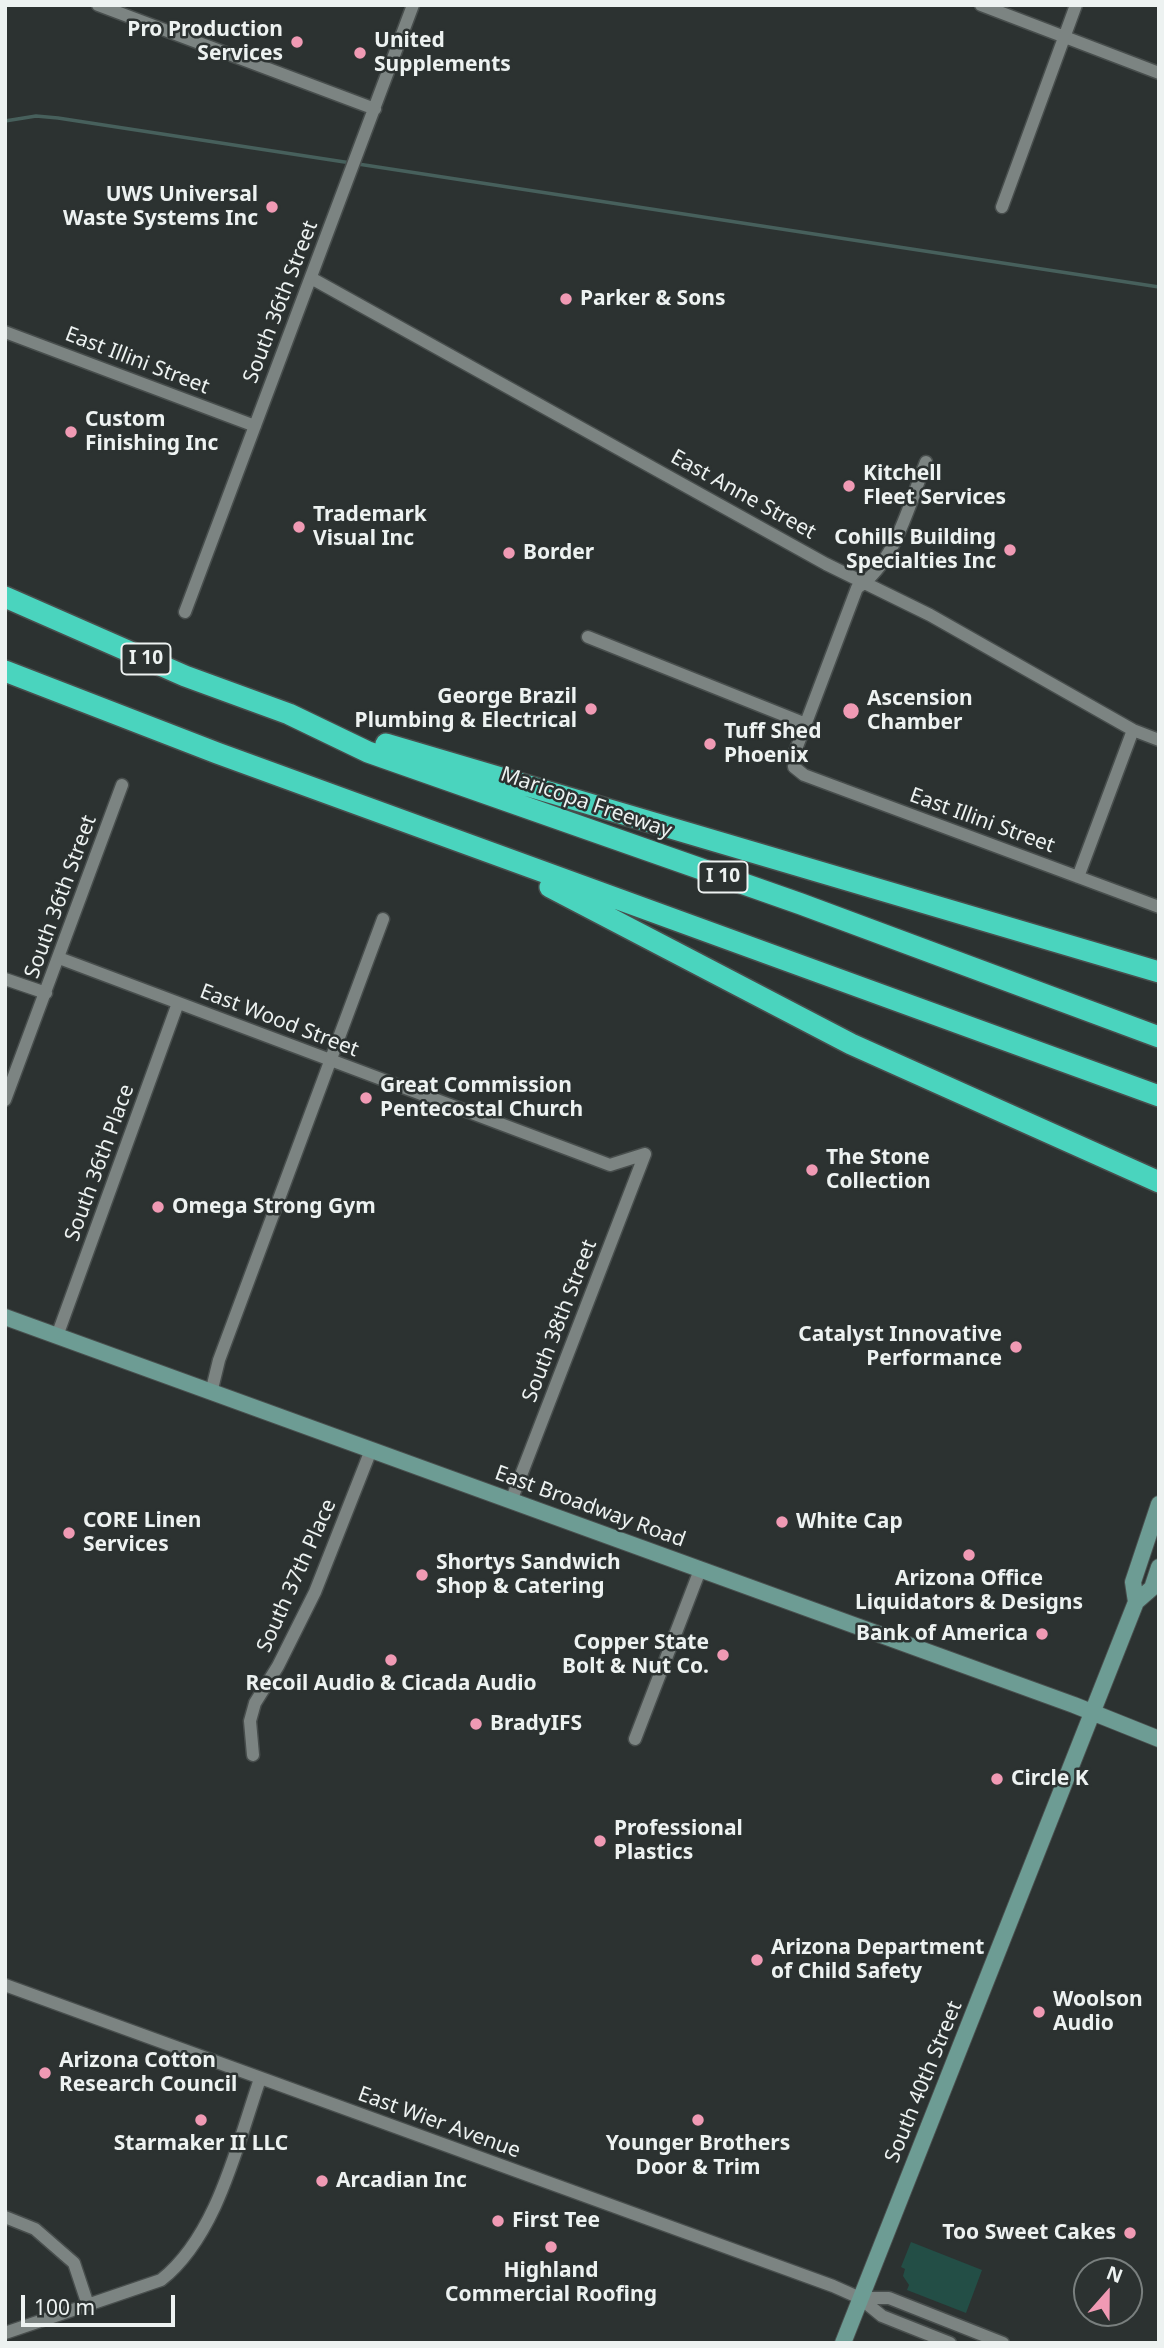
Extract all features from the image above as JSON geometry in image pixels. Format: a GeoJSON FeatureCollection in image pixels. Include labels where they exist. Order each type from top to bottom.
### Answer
{"type":"FeatureCollection","features":[{"type":"Feature","properties":{"kind":"highway","name":"Maricopa Freeway"},"geometry":{"type":"LineString","coordinates":[[5,597],[185,676],[289,714],[368,752],[801,904],[1159,1037]]}},
{"type":"Feature","properties":{"kind":"highway"},"geometry":{"type":"LineString","coordinates":[[5,671],[217,753],[1159,1096]]}},
{"type":"Feature","properties":{"kind":"highway"},"geometry":{"type":"LineString","coordinates":[[289,714],[1159,972]]}},
{"type":"Feature","properties":{"kind":"highway"},"geometry":{"type":"LineString","coordinates":[[474,846],[851,1044],[1159,1182]]}},
{"type":"Feature","properties":{"kind":"main road","name":"East Broadway Road"},"geometry":{"type":"LineString","coordinates":[[5,1317],[1095,1713],[1159,1739]]}},
{"type":"Feature","properties":{"kind":"main road","name":"South 40th Street"},"geometry":{"type":"LineString","coordinates":[[1136,1602],[1133,1582],[1159,1504]]}},
{"type":"Feature","properties":{"kind":"main road","name":"South 40th Street"},"geometry":{"type":"LineString","coordinates":[[843,2343],[1095,1713],[1136,1602],[1152,1588],[1159,1567]]}},
{"type":"Feature","properties":{"kind":"street"},"geometry":{"type":"LineString","coordinates":[[98,5],[375,109]]}},
{"type":"Feature","properties":{"kind":"street","name":"South 36th Street"},"geometry":{"type":"LineString","coordinates":[[185,612],[414,5]]}},
{"type":"Feature","properties":{"kind":"street"},"geometry":{"type":"LineString","coordinates":[[981,5],[1159,73]]}},
{"type":"Feature","properties":{"kind":"street"},"geometry":{"type":"LineString","coordinates":[[1002,207],[1076,5]]}},
{"type":"Feature","properties":{"kind":"street","name":"East Anne Street"},"geometry":{"type":"LineString","coordinates":[[311,278],[826,564],[867,582],[1133,730],[1159,740]]}},
{"type":"Feature","properties":{"kind":"street","name":"East Illini Street"},"geometry":{"type":"LineString","coordinates":[[5,332],[255,426]]}},
{"type":"Feature","properties":{"kind":"street"},"geometry":{"type":"LineString","coordinates":[[588,637],[806,724],[857,588],[867,582],[892,543],[926,462]]}},
{"type":"Feature","properties":{"kind":"street","name":"East Illini Street"},"geometry":{"type":"LineString","coordinates":[[806,724],[795,752],[794,767],[804,775],[1159,907]]}},
{"type":"Feature","properties":{"kind":"street"},"geometry":{"type":"LineString","coordinates":[[1078,877],[1133,730]]}},
{"type":"Feature","properties":{"kind":"street","name":"South 36th Street"},"geometry":{"type":"LineString","coordinates":[[5,1100],[122,785]]}},
{"type":"Feature","properties":{"kind":"street"},"geometry":{"type":"LineString","coordinates":[[211,1392],[219,1360],[383,919]]}},
{"type":"Feature","properties":{"kind":"street","name":"East Wood Street"},"geometry":{"type":"LineString","coordinates":[[59,958],[610,1165],[645,1154]]}},
{"type":"Feature","properties":{"kind":"street"},"geometry":{"type":"LineString","coordinates":[[5,979],[46,993]]}},
{"type":"Feature","properties":{"kind":"street","name":"South 36th Place"},"geometry":{"type":"LineString","coordinates":[[57,1336],[178,1003]]}},
{"type":"Feature","properties":{"kind":"street","name":"South 38th Street"},"geometry":{"type":"LineString","coordinates":[[511,1501],[645,1154]]}},
{"type":"Feature","properties":{"kind":"street","name":"South 37th Place"},"geometry":{"type":"LineString","coordinates":[[253,1755],[250,1721],[255,1703],[315,1592],[371,1450]]}},
{"type":"Feature","properties":{"kind":"street"},"geometry":{"type":"LineString","coordinates":[[635,1739],[699,1570]]}},
{"type":"Feature","properties":{"kind":"street","name":"East Wier Avenue"},"geometry":{"type":"LineString","coordinates":[[5,1984],[860,2298]]}},
{"type":"Feature","properties":{"kind":"street"},"geometry":{"type":"LineString","coordinates":[[5,2333],[161,2280],[181,2264],[209,2218],[260,2079]]}},
{"type":"Feature","properties":{"kind":"street"},"geometry":{"type":"LineString","coordinates":[[5,2217],[35,2230],[74,2263],[88,2305]]}},
{"type":"Feature","properties":{"kind":"street"},"geometry":{"type":"LineString","coordinates":[[860,2298],[882,2316],[950,2343]]}},
{"type":"Feature","properties":{"kind":"street"},"geometry":{"type":"LineString","coordinates":[[860,2298],[890,2298],[1003,2343]]}},
{"type":"Feature","properties":{"kind":"green space"},"geometry":{"type":"Polygon","coordinates":[[[911,2242],[982,2270],[966,2313],[907,2290],[909,2285],[903,2276],[905,2269],[901,2267],[911,2242]]]}},
{"type":"Feature","properties":{"kind":"waterway"},"geometry":{"type":"LineString","coordinates":[[5,121],[36,116],[58,118],[351,163]]}},
{"type":"Feature","properties":{"kind":"waterway"},"geometry":{"type":"LineString","coordinates":[[358,164],[1159,287]]}},
{"type":"Feature","properties":{"kind":"place","name":"Pro Production Services"},"geometry":{"type":"Point","coordinates":[297,42]}},
{"type":"Feature","properties":{"kind":"place","name":"United Supplements"},"geometry":{"type":"Point","coordinates":[360,53]}},
{"type":"Feature","properties":{"kind":"place","name":"UWS Universal Waste Systems Inc"},"geometry":{"type":"Point","coordinates":[272,207]}},
{"type":"Feature","properties":{"kind":"place","name":"Parker & Sons"},"geometry":{"type":"Point","coordinates":[566,299]}},
{"type":"Feature","properties":{"kind":"place","name":"Custom Finishing Inc"},"geometry":{"type":"Point","coordinates":[71,432]}},
{"type":"Feature","properties":{"kind":"place","name":"Kitchell Fleet Services"},"geometry":{"type":"Point","coordinates":[849,486]}},
{"type":"Feature","properties":{"kind":"place","name":"Trademark Visual Inc"},"geometry":{"type":"Point","coordinates":[299,527]}},
{"type":"Feature","properties":{"kind":"place","name":"Cohills Building Specialties Inc"},"geometry":{"type":"Point","coordinates":[1010,550]}},
{"type":"Feature","properties":{"kind":"place","name":"Border"},"geometry":{"type":"Point","coordinates":[509,553]}},
{"type":"Feature","properties":{"kind":"place","name":"George Brazil Plumbing & Electrical"},"geometry":{"type":"Point","coordinates":[591,709]}},
{"type":"Feature","properties":{"kind":"place","name":"Ascension Chamber"},"geometry":{"type":"Point","coordinates":[851,711]}},
{"type":"Feature","properties":{"kind":"place","name":"Tuff Shed Phoenix"},"geometry":{"type":"Point","coordinates":[710,744]}},
{"type":"Feature","properties":{"kind":"place","name":"Great Commission Pentecostal Church"},"geometry":{"type":"Point","coordinates":[366,1098]}},
{"type":"Feature","properties":{"kind":"place","name":"The Stone Collection"},"geometry":{"type":"Point","coordinates":[812,1170]}},
{"type":"Feature","properties":{"kind":"place","name":"Omega Strong Gym"},"geometry":{"type":"Point","coordinates":[158,1207]}},
{"type":"Feature","properties":{"kind":"place","name":"Catalyst Innovative Performance"},"geometry":{"type":"Point","coordinates":[1016,1347]}},
{"type":"Feature","properties":{"kind":"place","name":"White Cap"},"geometry":{"type":"Point","coordinates":[782,1522]}},
{"type":"Feature","properties":{"kind":"place","name":"CORE Linen Services"},"geometry":{"type":"Point","coordinates":[69,1533]}},
{"type":"Feature","properties":{"kind":"place","name":"Arizona Office Liquidators & Designs"},"geometry":{"type":"Point","coordinates":[969,1555]}},
{"type":"Feature","properties":{"kind":"place","name":"Shortys Sandwich Shop & Catering"},"geometry":{"type":"Point","coordinates":[422,1575]}},
{"type":"Feature","properties":{"kind":"place","name":"Bank of America"},"geometry":{"type":"Point","coordinates":[1042,1634]}},
{"type":"Feature","properties":{"kind":"place","name":"Copper State Bolt & Nut Co."},"geometry":{"type":"Point","coordinates":[723,1655]}},
{"type":"Feature","properties":{"kind":"place","name":"Recoil Audio & Cicada Audio"},"geometry":{"type":"Point","coordinates":[391,1660]}},
{"type":"Feature","properties":{"kind":"place","name":"BradyIFS"},"geometry":{"type":"Point","coordinates":[476,1724]}},
{"type":"Feature","properties":{"kind":"place","name":"Circle K"},"geometry":{"type":"Point","coordinates":[997,1779]}},
{"type":"Feature","properties":{"kind":"place","name":"Professional Plastics"},"geometry":{"type":"Point","coordinates":[600,1841]}},
{"type":"Feature","properties":{"kind":"place","name":"Arizona Department of Child Safety"},"geometry":{"type":"Point","coordinates":[757,1960]}},
{"type":"Feature","properties":{"kind":"place","name":"Woolson Audio"},"geometry":{"type":"Point","coordinates":[1039,2012]}},
{"type":"Feature","properties":{"kind":"place","name":"Arizona Cotton Research Council"},"geometry":{"type":"Point","coordinates":[45,2073]}},
{"type":"Feature","properties":{"kind":"place","name":"Starmaker II LLC"},"geometry":{"type":"Point","coordinates":[201,2120]}},
{"type":"Feature","properties":{"kind":"place","name":"Younger Brothers Door & Trim"},"geometry":{"type":"Point","coordinates":[698,2120]}},
{"type":"Feature","properties":{"kind":"place","name":"Arcadian Inc"},"geometry":{"type":"Point","coordinates":[322,2181]}},
{"type":"Feature","properties":{"kind":"place","name":"First Tee"},"geometry":{"type":"Point","coordinates":[498,2221]}},
{"type":"Feature","properties":{"kind":"place","name":"Too Sweet Cakes"},"geometry":{"type":"Point","coordinates":[1130,2233]}},
{"type":"Feature","properties":{"kind":"place","name":"Highland Commercial Roofing"},"geometry":{"type":"Point","coordinates":[551,2247]}}]}
